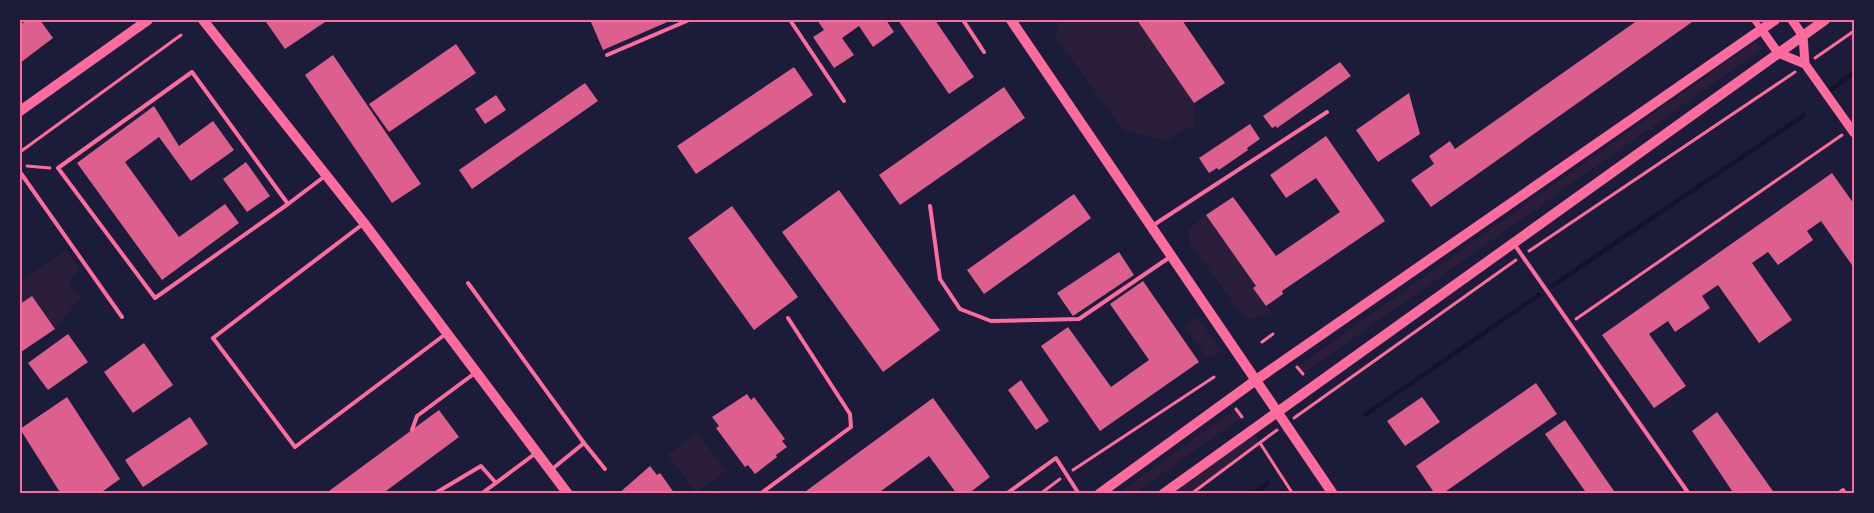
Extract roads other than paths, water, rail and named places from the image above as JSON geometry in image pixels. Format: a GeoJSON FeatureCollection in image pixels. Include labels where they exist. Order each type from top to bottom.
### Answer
{"type":"FeatureCollection","features":[{"type":"Feature","properties":{"kind":"main road"},"geometry":{"type":"LineString","coordinates":[[20,111],[148,20]]}},
{"type":"Feature","properties":{"kind":"main road"},"geometry":{"type":"LineString","coordinates":[[203,20],[363,223],[568,494]]}},
{"type":"Feature","properties":{"kind":"main road"},"geometry":{"type":"LineString","coordinates":[[1011,20],[1333,494]]}},
{"type":"Feature","properties":{"kind":"main road"},"geometry":{"type":"LineString","coordinates":[[1099,494],[1256,380],[1775,20]]}},
{"type":"Feature","properties":{"kind":"main road"},"geometry":{"type":"LineString","coordinates":[[1163,494],[1825,20]]}},
{"type":"Feature","properties":{"kind":"street"},"geometry":{"type":"LineString","coordinates":[[1754,20],[1778,54],[1805,64]]}},
{"type":"Feature","properties":{"kind":"street"},"geometry":{"type":"LineString","coordinates":[[1792,20],[1803,36],[1805,64],[1853,131]]}},
{"type":"Feature","properties":{"kind":"lane"},"geometry":{"type":"LineString","coordinates":[[607,55],[689,20]]}},
{"type":"Feature","properties":{"kind":"lane"},"geometry":{"type":"LineString","coordinates":[[790,20],[844,101]]}},
{"type":"Feature","properties":{"kind":"lane"},"geometry":{"type":"LineString","coordinates":[[963,20],[984,52]]}},
{"type":"Feature","properties":{"kind":"lane"},"geometry":{"type":"LineString","coordinates":[[288,204],[192,72],[58,168],[155,298],[288,204],[326,175]]}},
{"type":"Feature","properties":{"kind":"lane"},"geometry":{"type":"LineString","coordinates":[[1152,226],[1328,112]]}},
{"type":"Feature","properties":{"kind":"lane"},"geometry":{"type":"LineString","coordinates":[[20,172],[122,316]]}},
{"type":"Feature","properties":{"kind":"lane"},"geometry":{"type":"LineString","coordinates":[[930,206],[940,279],[960,309],[991,321],[1079,319],[1173,256]]}},
{"type":"Feature","properties":{"kind":"lane"},"geometry":{"type":"LineString","coordinates":[[363,223],[213,338],[295,447],[447,333]]}},
{"type":"Feature","properties":{"kind":"lane"},"geometry":{"type":"LineString","coordinates":[[1514,243],[1689,494]]}},
{"type":"Feature","properties":{"kind":"lane"},"geometry":{"type":"LineString","coordinates":[[468,283],[605,469]]}},
{"type":"Feature","properties":{"kind":"lane"},"geometry":{"type":"LineString","coordinates":[[760,494],[851,427],[850,414],[788,318]]}},
{"type":"Feature","properties":{"kind":"lane"},"geometry":{"type":"LineString","coordinates":[[412,430],[417,416],[477,372]]}},
{"type":"Feature","properties":{"kind":"lane"},"geometry":{"type":"LineString","coordinates":[[550,470],[585,443]]}},
{"type":"Feature","properties":{"kind":"lane"},"geometry":{"type":"LineString","coordinates":[[481,494],[537,453]]}},
{"type":"Feature","properties":{"kind":"lane"},"geometry":{"type":"LineString","coordinates":[[1006,494],[1056,458],[1079,494]]}},
{"type":"Feature","properties":{"kind":"lane"},"geometry":{"type":"LineString","coordinates":[[434,494],[481,466],[495,482]]}},
{"type":"Feature","properties":{"kind":"lane"},"geometry":{"type":"LineString","coordinates":[[1838,494],[1843,490],[1845,494]]}},
{"type":"Feature","properties":{"kind":"waterway"},"geometry":{"type":"LineString","coordinates":[[1831,90],[1854,72]]}},
{"type":"Feature","properties":{"kind":"waterway"},"geometry":{"type":"LineString","coordinates":[[1552,286],[1804,115]]}},
{"type":"Feature","properties":{"kind":"waterway"},"geometry":{"type":"LineString","coordinates":[[1365,415],[1539,295]]}},
{"type":"Feature","properties":{"kind":"waterway"},"geometry":{"type":"LineString","coordinates":[[1253,494],[1268,483]]}}]}
